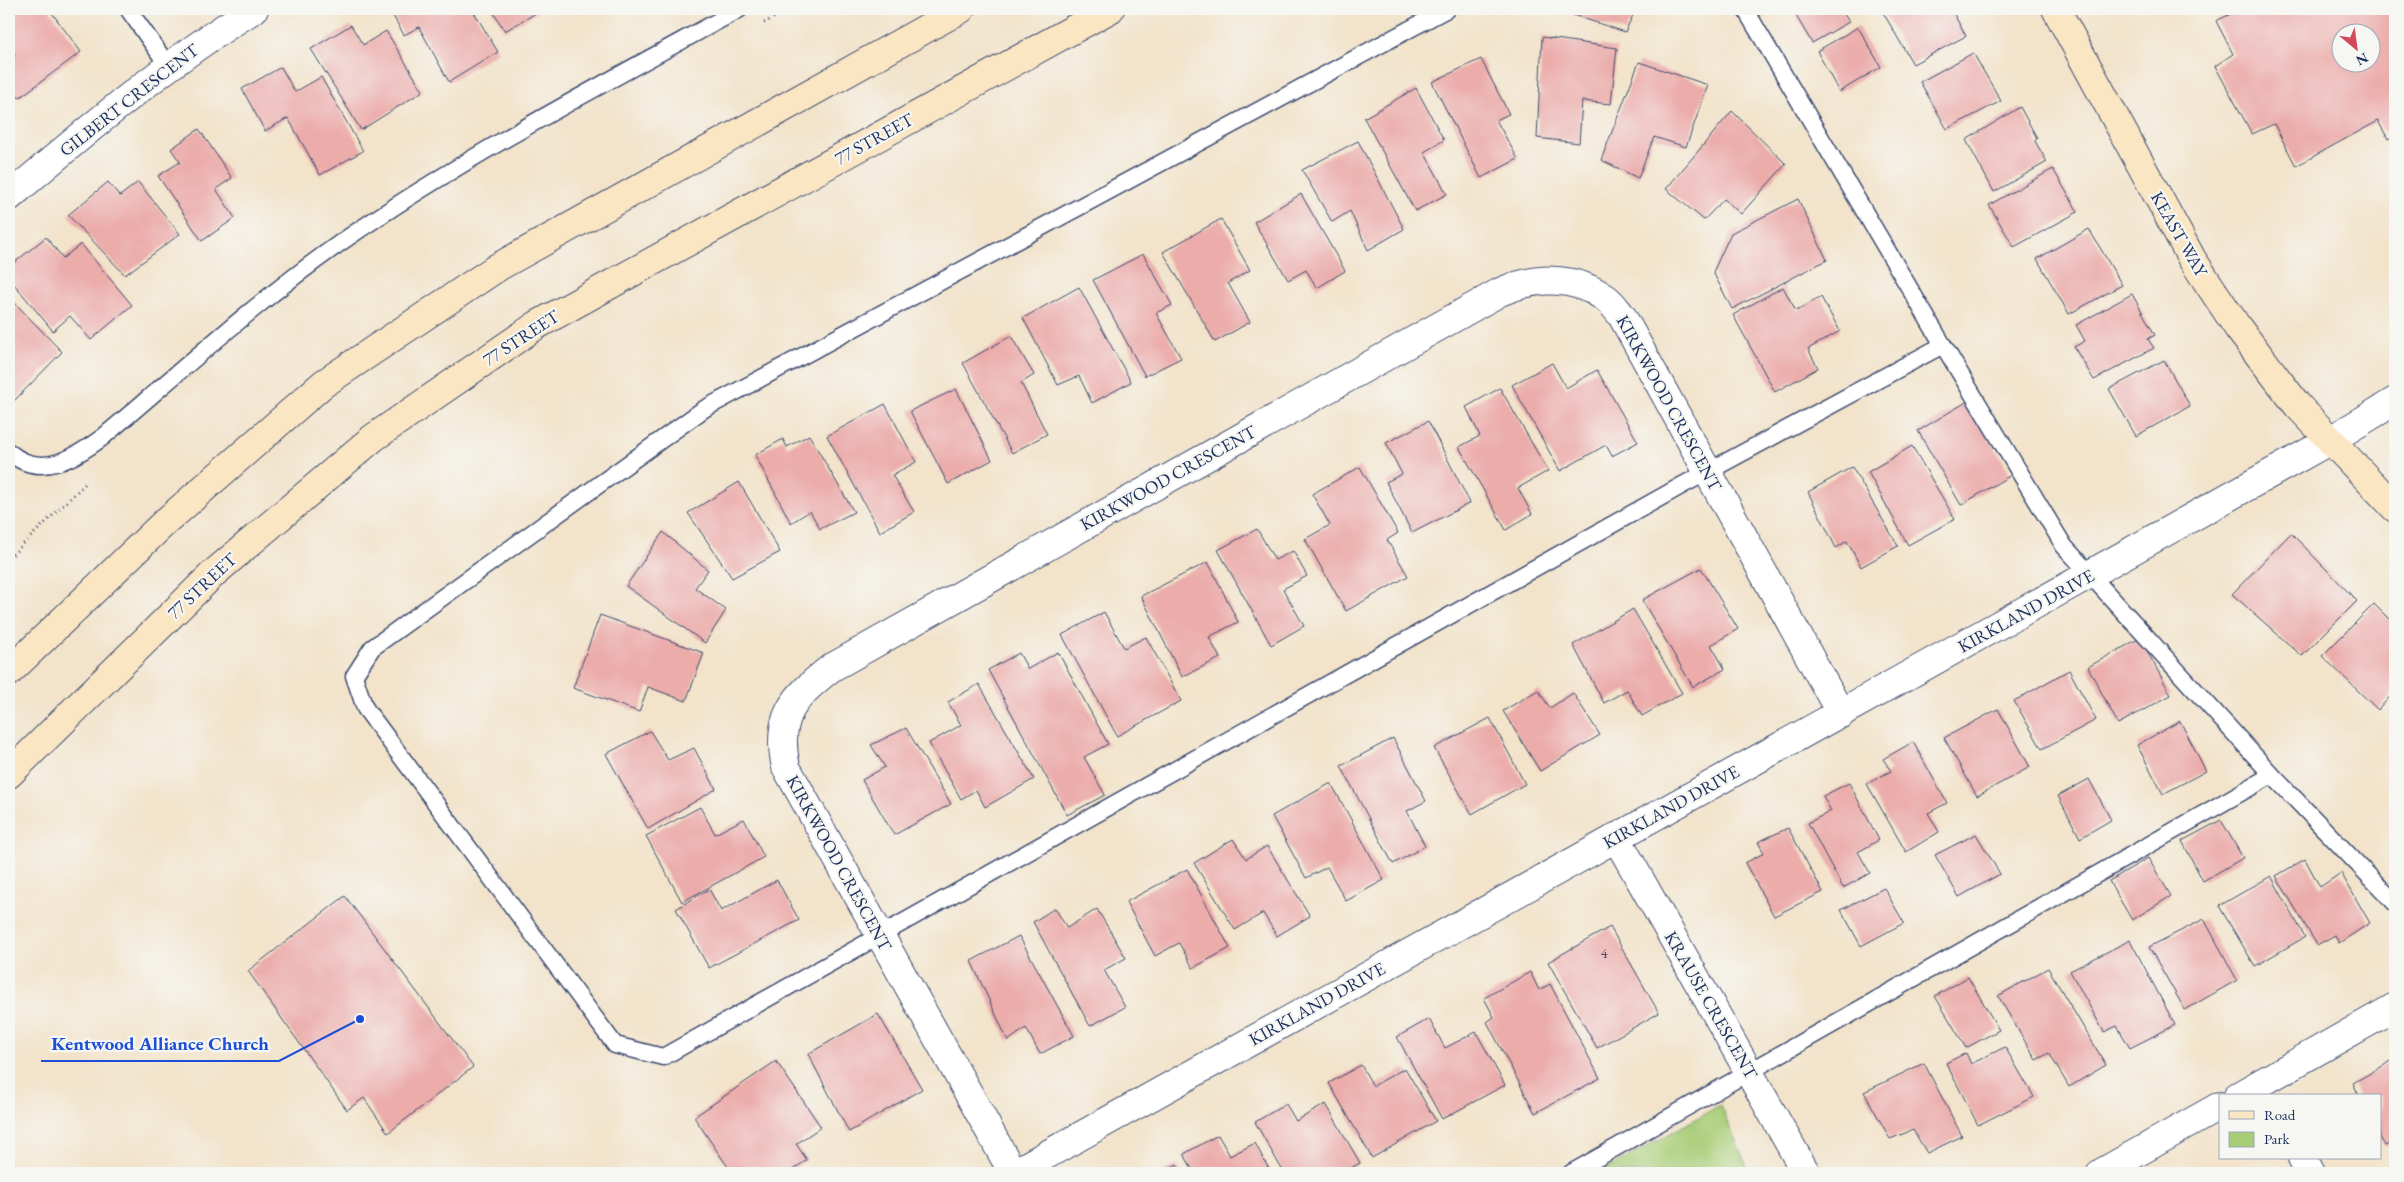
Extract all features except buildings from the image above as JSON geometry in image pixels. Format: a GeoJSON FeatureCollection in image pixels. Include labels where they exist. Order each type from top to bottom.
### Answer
{"type":"FeatureCollection","features":[{"type":"Feature","properties":{"kind":"main road"},"geometry":{"type":"LineString","coordinates":[[9,672],[163,524],[323,384],[498,267],[961,9]]}},
{"type":"Feature","properties":{"kind":"main road","name":"77 STREET"},"geometry":{"type":"LineString","coordinates":[[9,774],[214,573],[373,438],[537,325],[1110,9]]}},
{"type":"Feature","properties":{"kind":"main road","name":"KEAST WAY"},"geometry":{"type":"LineString","coordinates":[[2056,9],[2192,260],[2255,352],[2298,406],[2329,441],[2395,508]]}},
{"type":"Feature","properties":{"kind":"street","name":"GILBERT CRESCENT"},"geometry":{"type":"LineString","coordinates":[[9,197],[87,130],[169,67],[254,9]]}},
{"type":"Feature","properties":{"kind":"street","name":"KIRKWOOD CRESCENT"},"geometry":{"type":"LineString","coordinates":[[1013,1173],[786,767],[782,747],[783,727],[793,704],[806,687],[831,668],[1500,292],[1518,283],[1541,280],[1567,282],[1588,288],[1605,297],[1622,316],[1841,714]]}},
{"type":"Feature","properties":{"kind":"street","name":"KIRKLAND DRIVE"},"geometry":{"type":"LineString","coordinates":[[1013,1173],[1616,837],[1841,714],[2329,441],[2395,401]]}},
{"type":"Feature","properties":{"kind":"street","name":"KRAUSE CRESCENT"},"geometry":{"type":"LineString","coordinates":[[1616,837],[1806,1173]]}},
{"type":"Feature","properties":{"kind":"street"},"geometry":{"type":"LineString","coordinates":[[2255,1092],[2395,1007]]}},
{"type":"Feature","properties":{"kind":"street"},"geometry":{"type":"LineString","coordinates":[[2101,1173],[2219,1107]]}},
{"type":"Feature","properties":{"kind":"street"},"geometry":{"type":"LineString","coordinates":[[2303,1160],[2310,1173]]}},
{"type":"Feature","properties":{"kind":"lane"},"geometry":{"type":"LineString","coordinates":[[128,9],[169,67]]}},
{"type":"Feature","properties":{"kind":"lane"},"geometry":{"type":"LineString","coordinates":[[9,452],[32,463],[44,465],[62,463],[81,454],[248,313],[340,243],[503,140],[740,9]]}},
{"type":"Feature","properties":{"kind":"lane"},"geometry":{"type":"LineString","coordinates":[[1446,9],[704,409],[372,648],[354,676],[365,708],[615,1045],[663,1058],[1708,472],[1943,345]]}},
{"type":"Feature","properties":{"kind":"lane"},"geometry":{"type":"LineString","coordinates":[[1745,9],[2064,546],[2272,775],[2395,903]]}},
{"type":"Feature","properties":{"kind":"lane"},"geometry":{"type":"LineString","coordinates":[[1571,1173],[2272,775]]}},
{"type":"Feature","properties":{"kind":"path"},"geometry":{"type":"LineString","coordinates":[[755,28],[790,9]]}},
{"type":"Feature","properties":{"kind":"path"},"geometry":{"type":"LineString","coordinates":[[9,558],[92,477]]}},
{"type":"Feature","properties":{"kind":"green space"},"geometry":{"type":"Polygon","coordinates":[[[1720,1105],[1750,1173],[1600,1173],[1720,1105]]]}},
{"type":"Feature","properties":{"kind":"place","name":"Kentwood Alliance Church"},"geometry":{"type":"Point","coordinates":[360,1019]}}]}
